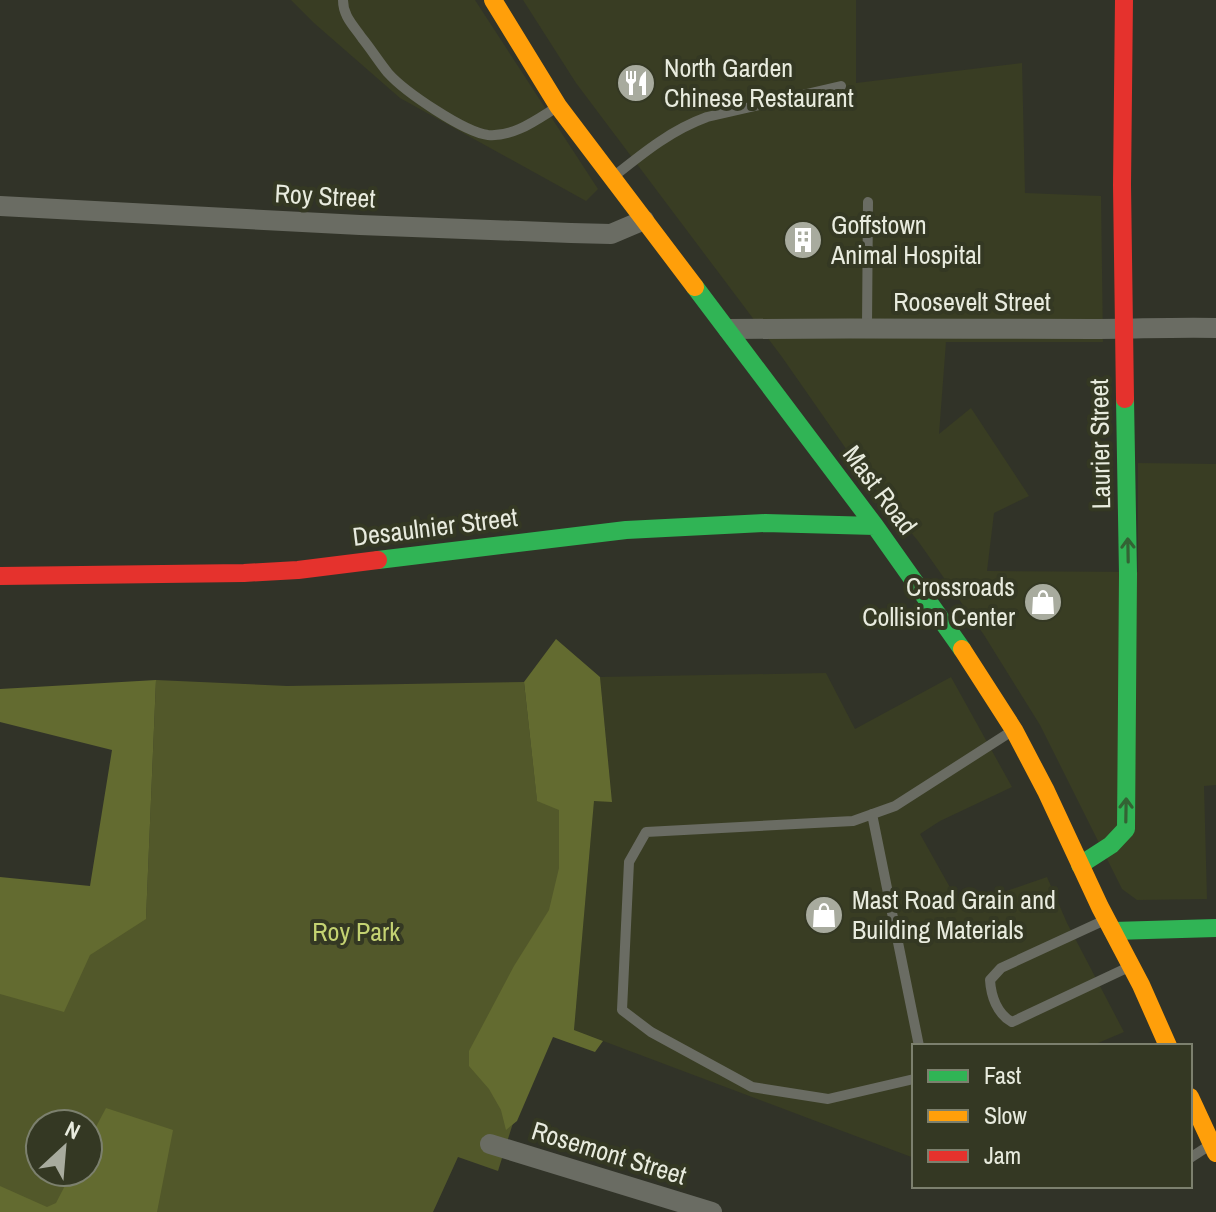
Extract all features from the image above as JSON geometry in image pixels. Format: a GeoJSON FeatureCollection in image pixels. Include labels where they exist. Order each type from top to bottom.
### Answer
{"type":"FeatureCollection","features":[{"type":"Feature","properties":{"kind":"street","name":"Mast Road"},"geometry":{"type":"LineString","coordinates":[[493,0],[558,106],[875,526],[988,687],[1046,791],[1167,1044]]}},
{"type":"Feature","properties":{"kind":"street","name":"Laurier Street"},"geometry":{"type":"LineString","coordinates":[[1080,865],[1116,841],[1126,829],[1128,574],[1122,199],[1124,0]]}},
{"type":"Feature","properties":{"kind":"street","name":"Roy Street"},"geometry":{"type":"LineString","coordinates":[[0,206],[360,225],[611,234],[644,220]]}},
{"type":"Feature","properties":{"kind":"street","name":"Roosevelt Street"},"geometry":{"type":"LineString","coordinates":[[728,329],[1216,328]]}},
{"type":"Feature","properties":{"kind":"street","name":"Desaulnier Street"},"geometry":{"type":"LineString","coordinates":[[0,576],[298,570],[626,530],[765,523],[875,526]]}},
{"type":"Feature","properties":{"kind":"street"},"geometry":{"type":"LineString","coordinates":[[1110,925],[1145,929],[1216,928]]}},
{"type":"Feature","properties":{"kind":"street"},"geometry":{"type":"LineString","coordinates":[[1198,1106],[1214,1149]]}},
{"type":"Feature","properties":{"kind":"street","name":"Rosemont Street"},"geometry":{"type":"LineString","coordinates":[[490,1144],[712,1212]]}},
{"type":"Feature","properties":{"kind":"lane"},"geometry":{"type":"LineString","coordinates":[[343,0],[344,15],[389,74],[403,87],[462,126],[486,134],[507,133],[534,122],[558,106]]}},
{"type":"Feature","properties":{"kind":"lane"},"geometry":{"type":"LineString","coordinates":[[612,178],[669,134],[687,125],[707,117],[841,86]]}},
{"type":"Feature","properties":{"kind":"lane"},"geometry":{"type":"LineString","coordinates":[[867,327],[868,202]]}},
{"type":"Feature","properties":{"kind":"lane"},"geometry":{"type":"LineString","coordinates":[[912,1079],[828,1099],[752,1087],[651,1032],[622,1010],[629,862],[646,832],[853,821],[895,806],[1014,730]]}},
{"type":"Feature","properties":{"kind":"lane"},"geometry":{"type":"LineString","coordinates":[[872,814],[919,1044]]}},
{"type":"Feature","properties":{"kind":"lane"},"geometry":{"type":"LineString","coordinates":[[1110,925],[1001,968],[990,980],[991,994],[1004,1018],[1012,1022],[1131,966]]}},
{"type":"Feature","properties":{"kind":"lane"},"geometry":{"type":"LineString","coordinates":[[1192,1157],[1214,1149]]}},
{"type":"Feature","properties":{"kind":"shaded area"},"geometry":{"type":"Polygon","coordinates":[[[291,0],[475,0],[598,189],[586,201],[400,98],[291,0]]]}},
{"type":"Feature","properties":{"kind":"shaded area"},"geometry":{"type":"Polygon","coordinates":[[[523,0],[856,0],[856,83],[1022,63],[1025,193],[1101,196],[1103,342],[946,342],[939,434],[971,408],[1029,496],[994,513],[987,571],[1138,572],[1138,463],[1216,464],[1216,785],[1204,786],[1207,899],[1137,900],[1122,889],[1040,725],[984,635],[918,541],[865,476],[782,357],[576,83],[523,0]]]}},
{"type":"Feature","properties":{"kind":"shaded area","name":"Mast Road Grain and Building Materials"},"geometry":{"type":"Polygon","coordinates":[[[826,673],[855,729],[951,677],[1012,787],[940,821],[920,834],[961,907],[1047,877],[1067,923],[1124,1032],[1096,1044],[912,1044],[912,1157],[574,1030],[594,800],[612,801],[600,677],[826,673]]]}},
{"type":"Feature","properties":{"kind":"green space"},"geometry":{"type":"Polygon","coordinates":[[[556,639],[600,677],[612,802],[594,801],[574,1030],[603,1041],[595,1052],[553,1037],[517,1121],[506,1130],[501,1110],[489,1089],[469,1066],[469,1051],[514,966],[549,910],[559,868],[559,810],[537,801],[524,682],[556,639]]]}},
{"type":"Feature","properties":{"kind":"green space","name":"Roy Park"},"geometry":{"type":"Polygon","coordinates":[[[156,680],[287,686],[524,682],[537,800],[571,814],[542,1030],[498,1171],[458,1157],[433,1212],[0,1212],[0,901],[146,918],[156,680]]]}},
{"type":"Feature","properties":{"kind":"green space"},"geometry":{"type":"Polygon","coordinates":[[[156,680],[146,919],[90,955],[64,1012],[0,994],[0,877],[90,886],[112,750],[0,722],[0,689],[156,680]]]}},
{"type":"Feature","properties":{"kind":"green space"},"geometry":{"type":"Polygon","coordinates":[[[106,1108],[173,1130],[157,1212],[0,1212],[0,1186],[47,1207],[56,1203],[64,1188],[104,1188],[106,1108]]]}},
{"type":"Feature","properties":{"kind":"traffic: fast"},"geometry":{"type":"LineString","coordinates":[[695,287],[875,526],[962,649]]}},
{"type":"Feature","properties":{"kind":"traffic: fast"},"geometry":{"type":"LineString","coordinates":[[1080,865],[1111,845],[1126,829],[1128,574],[1125,399]]}},
{"type":"Feature","properties":{"kind":"traffic: fast"},"geometry":{"type":"LineString","coordinates":[[378,560],[626,530],[765,523],[875,526]]}},
{"type":"Feature","properties":{"kind":"traffic: fast"},"geometry":{"type":"LineString","coordinates":[[1113,931],[1216,928]]}},
{"type":"Feature","properties":{"kind":"traffic: slow"},"geometry":{"type":"LineString","coordinates":[[493,0],[558,106],[695,287]]}},
{"type":"Feature","properties":{"kind":"traffic: slow"},"geometry":{"type":"LineString","coordinates":[[962,649],[1014,730],[1046,791],[1167,1044]]}},
{"type":"Feature","properties":{"kind":"traffic: slow"},"geometry":{"type":"LineString","coordinates":[[1192,1101],[1216,1153]]}},
{"type":"Feature","properties":{"kind":"traffic: jam"},"geometry":{"type":"LineString","coordinates":[[1124,0],[1122,185],[1125,399]]}},
{"type":"Feature","properties":{"kind":"traffic: jam"},"geometry":{"type":"LineString","coordinates":[[0,576],[244,573],[378,560]]}},
{"type":"Feature","properties":{"kind":"place","name":"North Garden Chinese Restaurant"},"geometry":{"type":"Point","coordinates":[636,83]}},
{"type":"Feature","properties":{"kind":"place","name":"Goffstown Animal Hospital"},"geometry":{"type":"Point","coordinates":[803,240]}},
{"type":"Feature","properties":{"kind":"place","name":"Crossroads Collision Center"},"geometry":{"type":"Point","coordinates":[1043,602]}},
{"type":"Feature","properties":{"kind":"place","name":"Mast Road Grain and Building Materials"},"geometry":{"type":"Point","coordinates":[824,915]}}]}
